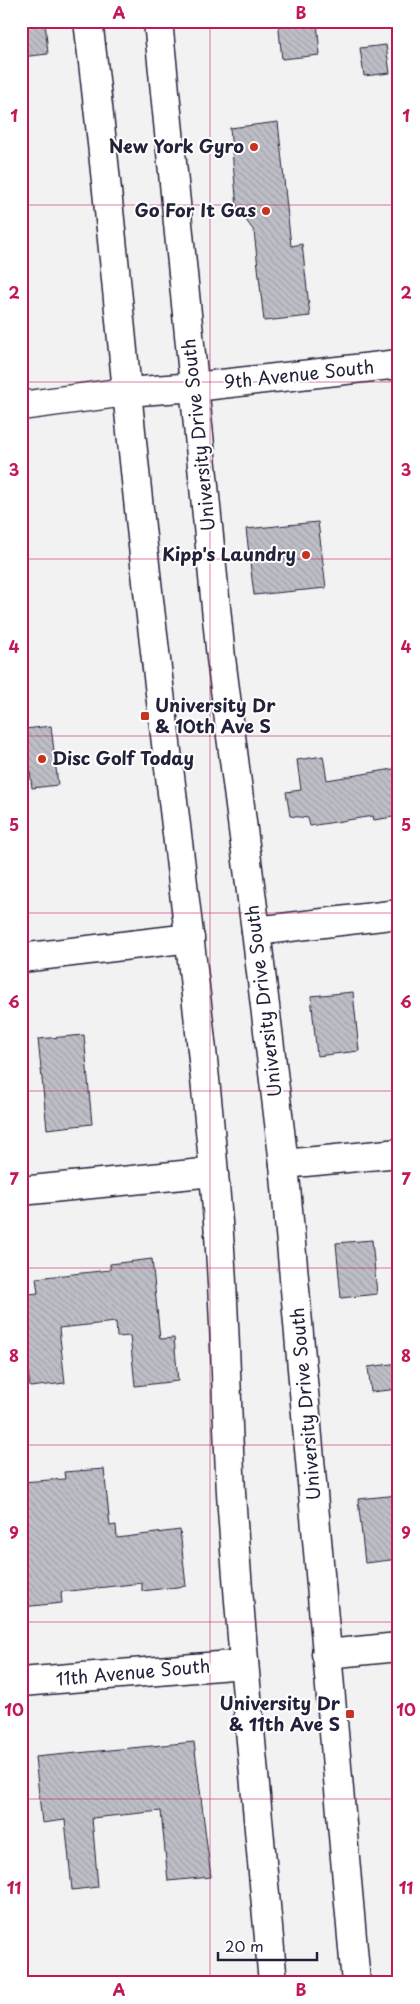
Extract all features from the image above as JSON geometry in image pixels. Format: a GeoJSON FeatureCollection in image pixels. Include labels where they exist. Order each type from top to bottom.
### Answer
{"type":"FeatureCollection","features":[{"type":"Feature","properties":{"kind":"main road"},"geometry":{"type":"LineString","coordinates":[[88,21],[101,125],[126,392],[156,668],[190,938],[218,1223],[226,1419],[244,1664],[273,1983]]}},
{"type":"Feature","properties":{"kind":"main road","name":"University Drive South"},"geometry":{"type":"LineString","coordinates":[[158,21],[221,658],[284,1164],[356,1983]]}},
{"type":"Feature","properties":{"kind":"main road","name":"9th Avenue South"},"geometry":{"type":"LineString","coordinates":[[21,406],[126,392],[195,387],[399,364]]}},
{"type":"Feature","properties":{"kind":"main road"},"geometry":{"type":"LineString","coordinates":[[256,931],[399,914]]}},
{"type":"Feature","properties":{"kind":"main road"},"geometry":{"type":"LineString","coordinates":[[21,958],[190,938]]}},
{"type":"Feature","properties":{"kind":"main road"},"geometry":{"type":"LineString","coordinates":[[284,1164],[399,1153]]}},
{"type":"Feature","properties":{"kind":"main road"},"geometry":{"type":"LineString","coordinates":[[21,1191],[213,1172]]}},
{"type":"Feature","properties":{"kind":"main road"},"geometry":{"type":"LineString","coordinates":[[326,1654],[399,1647]]}},
{"type":"Feature","properties":{"kind":"main road","name":"11th Avenue South"},"geometry":{"type":"LineString","coordinates":[[21,1682],[244,1664]]}},
{"type":"Feature","properties":{"kind":"building"},"geometry":{"type":"Polygon","coordinates":[[[21,21],[45,21],[48,54],[21,57],[21,21]]]}},
{"type":"Feature","properties":{"kind":"building"},"geometry":{"type":"Polygon","coordinates":[[[278,21],[317,21],[320,55],[282,59],[278,21]]]}},
{"type":"Feature","properties":{"kind":"building"},"geometry":{"type":"Polygon","coordinates":[[[386,45],[390,73],[364,76],[360,48],[386,45]]]}},
{"type":"Feature","properties":{"kind":"building"},"geometry":{"type":"Polygon","coordinates":[[[278,122],[291,246],[302,244],[310,316],[264,321],[254,231],[237,208],[230,128],[278,122]]]}},
{"type":"Feature","properties":{"kind":"building"},"geometry":{"type":"Polygon","coordinates":[[[318,522],[326,588],[254,595],[246,529],[318,522]]]}},
{"type":"Feature","properties":{"kind":"building","name":"Disc Golf Today"},"geometry":{"type":"Polygon","coordinates":[[[51,726],[58,785],[32,788],[25,729],[51,726]]]}},
{"type":"Feature","properties":{"kind":"building"},"geometry":{"type":"Polygon","coordinates":[[[323,756],[327,780],[399,768],[399,816],[374,820],[373,816],[310,826],[308,818],[290,816],[286,792],[301,790],[297,760],[323,756]]]}},
{"type":"Feature","properties":{"kind":"building"},"geometry":{"type":"Polygon","coordinates":[[[353,992],[359,1051],[317,1056],[311,996],[353,992]]]}},
{"type":"Feature","properties":{"kind":"building"},"geometry":{"type":"Polygon","coordinates":[[[84,1035],[92,1124],[47,1129],[38,1039],[84,1035]]]}},
{"type":"Feature","properties":{"kind":"building"},"geometry":{"type":"Polygon","coordinates":[[[372,1240],[377,1294],[341,1298],[336,1243],[372,1240]]]}},
{"type":"Feature","properties":{"kind":"building"},"geometry":{"type":"Polygon","coordinates":[[[152,1259],[160,1339],[174,1338],[178,1381],[135,1386],[130,1336],[117,1337],[116,1322],[59,1328],[65,1383],[30,1387],[21,1317],[21,1295],[38,1293],[36,1278],[110,1270],[110,1264],[152,1259]]]}},
{"type":"Feature","properties":{"kind":"building"},"geometry":{"type":"Polygon","coordinates":[[[399,1363],[399,1389],[371,1392],[368,1367],[399,1363]]]}},
{"type":"Feature","properties":{"kind":"building"},"geometry":{"type":"Polygon","coordinates":[[[104,1469],[110,1526],[116,1525],[117,1538],[180,1530],[186,1586],[142,1591],[142,1583],[61,1592],[62,1603],[21,1607],[21,1482],[65,1479],[64,1472],[104,1469]]]}},
{"type":"Feature","properties":{"kind":"building"},"geometry":{"type":"Polygon","coordinates":[[[399,1495],[399,1559],[365,1563],[358,1499],[399,1495]]]}},
{"type":"Feature","properties":{"kind":"building"},"geometry":{"type":"Polygon","coordinates":[[[194,1742],[211,1877],[168,1881],[161,1811],[92,1818],[98,1887],[72,1890],[65,1820],[42,1823],[35,1757],[194,1742]]]}},
{"type":"Feature","properties":{"kind":"place","name":"New York Gyro"},"geometry":{"type":"Point","coordinates":[254,147]}},
{"type":"Feature","properties":{"kind":"place","name":"Go For It Gas"},"geometry":{"type":"Point","coordinates":[266,211]}},
{"type":"Feature","properties":{"kind":"place","name":"Kipp's Laundry"},"geometry":{"type":"Point","coordinates":[306,555]}},
{"type":"Feature","properties":{"kind":"place","name":"University Dr & 10th Ave S"},"geometry":{"type":"Point","coordinates":[145,716]}},
{"type":"Feature","properties":{"kind":"place","name":"Disc Golf Today"},"geometry":{"type":"Point","coordinates":[42,759]}},
{"type":"Feature","properties":{"kind":"place","name":"University Dr & 11th Ave S"},"geometry":{"type":"Point","coordinates":[350,1714]}}]}
